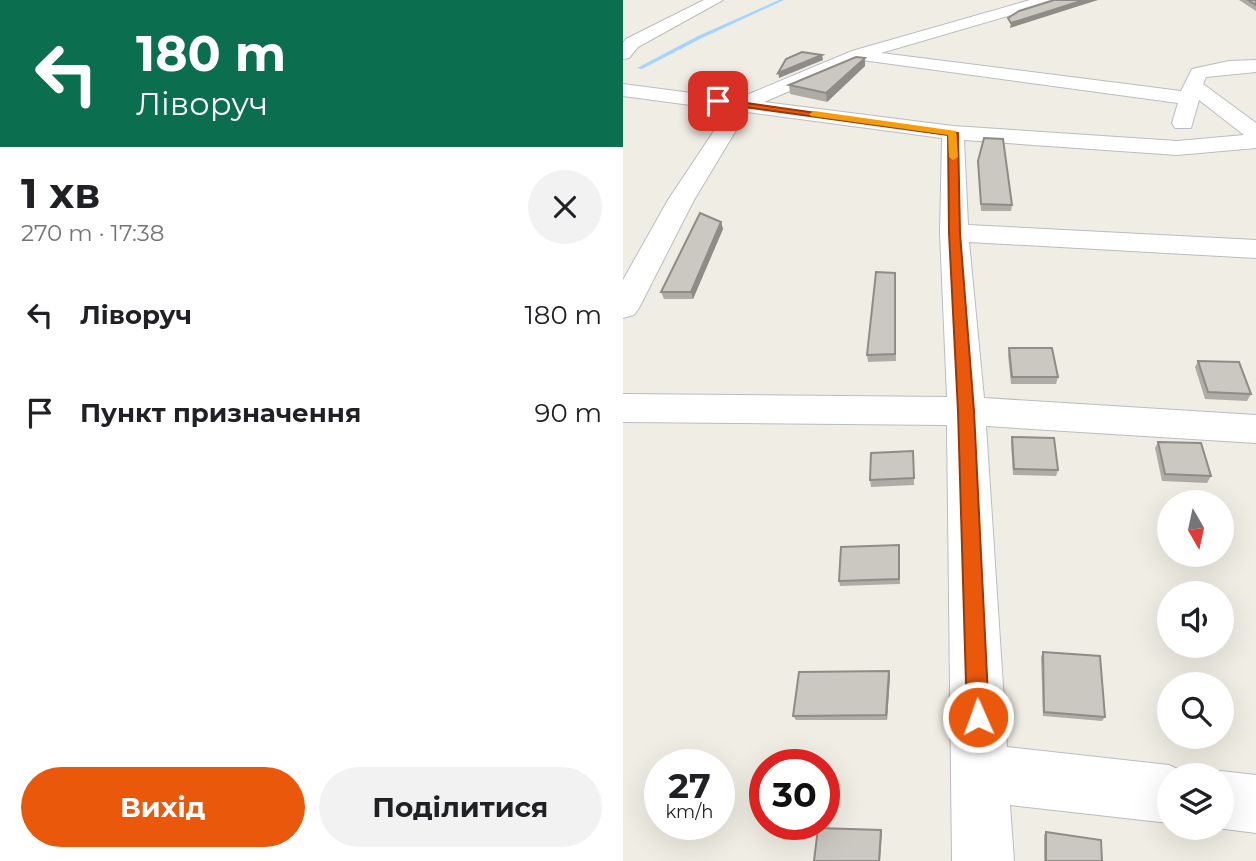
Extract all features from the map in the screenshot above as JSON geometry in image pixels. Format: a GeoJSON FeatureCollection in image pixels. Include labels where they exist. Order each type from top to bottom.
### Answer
{"type":"FeatureCollection","features":[{"type":"Feature","properties":{"kind":"street"},"geometry":{"type":"LineString","coordinates":[[623,54],[632,43],[716,0]]}},
{"type":"Feature","properties":{"kind":"street"},"geometry":{"type":"LineString","coordinates":[[623,308],[681,200],[742,104],[858,55],[1047,0]]}},
{"type":"Feature","properties":{"kind":"street"},"geometry":{"type":"LineString","coordinates":[[858,55],[1191,92],[1256,134]]}},
{"type":"Feature","properties":{"kind":"street"},"geometry":{"type":"LineString","coordinates":[[1177,148],[1191,92],[1199,74],[1229,67],[1256,66]]}},
{"type":"Feature","properties":{"kind":"street"},"geometry":{"type":"LineString","coordinates":[[623,90],[953,133],[1177,148],[1256,141]]}},
{"type":"Feature","properties":{"kind":"street"},"geometry":{"type":"LineString","coordinates":[[953,133],[954,233],[966,411],[983,861]]}},
{"type":"Feature","properties":{"kind":"street"},"geometry":{"type":"LineString","coordinates":[[954,233],[1256,249]]}},
{"type":"Feature","properties":{"kind":"street"},"geometry":{"type":"LineString","coordinates":[[623,408],[966,411],[1256,429]]}},
{"type":"Feature","properties":{"kind":"street"},"geometry":{"type":"LineString","coordinates":[[981,772],[1157,793]]}},
{"type":"Feature","properties":{"kind":"street"},"geometry":{"type":"LineString","coordinates":[[1234,801],[1256,804]]}},
{"type":"Feature","properties":{"kind":"building"},"geometry":{"type":"Polygon","coordinates":[[[1054,0],[1084,0],[1011,23],[1008,18],[1019,11],[1054,0]]]}},
{"type":"Feature","properties":{"kind":"building"},"geometry":{"type":"Polygon","coordinates":[[[802,52],[822,55],[778,73],[786,59],[802,52]]]}},
{"type":"Feature","properties":{"kind":"building"},"geometry":{"type":"Polygon","coordinates":[[[856,57],[865,58],[826,93],[789,85],[856,57]]]}},
{"type":"Feature","properties":{"kind":"building"},"geometry":{"type":"Polygon","coordinates":[[[984,138],[1003,139],[1012,205],[981,204],[978,161],[984,138]]]}},
{"type":"Feature","properties":{"kind":"building"},"geometry":{"type":"Polygon","coordinates":[[[700,213],[721,222],[691,292],[661,292],[700,213]]]}},
{"type":"Feature","properties":{"kind":"building"},"geometry":{"type":"Polygon","coordinates":[[[876,272],[895,273],[895,354],[867,355],[876,272]]]}},
{"type":"Feature","properties":{"kind":"building"},"geometry":{"type":"Polygon","coordinates":[[[1009,348],[1052,348],[1058,377],[1012,377],[1009,348]]]}},
{"type":"Feature","properties":{"kind":"building"},"geometry":{"type":"Polygon","coordinates":[[[1198,361],[1239,362],[1251,394],[1208,392],[1198,361]]]}},
{"type":"Feature","properties":{"kind":"building"},"geometry":{"type":"Polygon","coordinates":[[[1012,437],[1054,438],[1058,470],[1014,469],[1012,437]]]}},
{"type":"Feature","properties":{"kind":"building"},"geometry":{"type":"Polygon","coordinates":[[[1158,442],[1201,443],[1211,476],[1165,474],[1158,442]]]}},
{"type":"Feature","properties":{"kind":"building"},"geometry":{"type":"Polygon","coordinates":[[[913,451],[914,478],[870,480],[871,453],[913,451]]]}},
{"type":"Feature","properties":{"kind":"building"},"geometry":{"type":"Polygon","coordinates":[[[899,545],[899,579],[839,581],[841,547],[899,545]]]}},
{"type":"Feature","properties":{"kind":"building"},"geometry":{"type":"Polygon","coordinates":[[[1043,652],[1100,656],[1105,717],[1044,712],[1043,652]]]}},
{"type":"Feature","properties":{"kind":"building"},"geometry":{"type":"Polygon","coordinates":[[[889,671],[886,715],[793,716],[799,672],[889,671]]]}},
{"type":"Feature","properties":{"kind":"building"},"geometry":{"type":"Polygon","coordinates":[[[840,829],[881,830],[879,861],[814,861],[817,840],[840,840],[840,829]]]}},
{"type":"Feature","properties":{"kind":"building"},"geometry":{"type":"Polygon","coordinates":[[[1046,832],[1101,840],[1102,861],[1046,861],[1046,832]]]}},
{"type":"Feature","properties":{"kind":"waterway"},"geometry":{"type":"LineString","coordinates":[[640,68],[782,0]]}},
{"type":"Feature","properties":{"kind":"slow traffic"},"geometry":{"type":"LineString","coordinates":[[814,114],[953,133],[953,157]]}},
{"type":"Feature","properties":{"kind":"route"},"geometry":{"type":"LineString","coordinates":[[718,101],[953,133],[954,233],[966,411],[978,717]]}}]}
